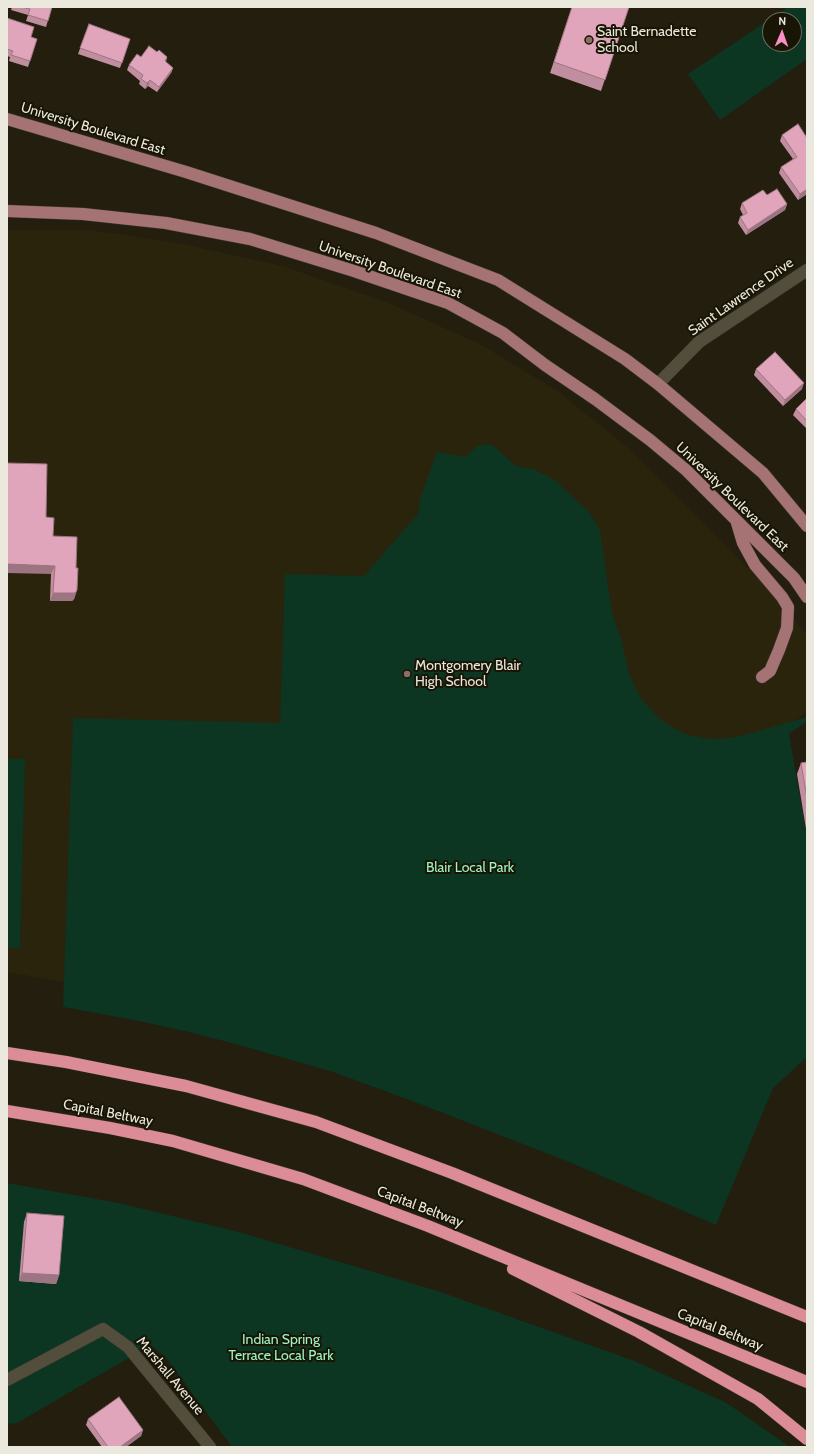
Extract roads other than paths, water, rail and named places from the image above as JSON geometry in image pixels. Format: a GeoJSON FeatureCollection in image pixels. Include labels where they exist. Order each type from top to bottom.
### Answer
{"type":"FeatureCollection","features":[{"type":"Feature","properties":{"kind":"highway"},"geometry":{"type":"LineString","coordinates":[[7,1054],[66,1062],[186,1086],[316,1122],[452,1174],[807,1317]]}},
{"type":"Feature","properties":{"kind":"highway","name":"Capital Beltway"},"geometry":{"type":"LineString","coordinates":[[7,1111],[110,1128],[180,1143],[303,1179],[428,1226],[807,1382]]}},
{"type":"Feature","properties":{"kind":"highway"},"geometry":{"type":"LineString","coordinates":[[428,1226],[639,1332],[724,1379],[758,1399],[797,1429],[807,1439]]}},
{"type":"Feature","properties":{"kind":"main road","name":"University Boulevard East"},"geometry":{"type":"LineString","coordinates":[[7,119],[179,170],[376,233],[498,280],[625,359],[658,384],[763,473],[807,526]]}},
{"type":"Feature","properties":{"kind":"main road","name":"University Boulevard East"},"geometry":{"type":"LineString","coordinates":[[7,211],[83,214],[166,223],[250,239],[354,271],[448,303],[503,333],[544,365],[595,399],[650,440],[686,470],[794,578],[807,597]]}},
{"type":"Feature","properties":{"kind":"main road"},"geometry":{"type":"LineString","coordinates":[[737,522],[743,543],[755,565],[785,600],[788,607],[787,628],[779,650],[770,671],[762,678]]}},
{"type":"Feature","properties":{"kind":"street","name":"Saint Lawrence Drive"},"geometry":{"type":"LineString","coordinates":[[658,384],[699,342],[807,270]]}},
{"type":"Feature","properties":{"kind":"street","name":"Marshall Avenue"},"geometry":{"type":"LineString","coordinates":[[7,1380],[103,1329],[128,1347],[210,1447]]}},
{"type":"Feature","properties":{"kind":"place","name":"Saint Bernadette School"},"geometry":{"type":"Point","coordinates":[589,40]}},
{"type":"Feature","properties":{"kind":"place","name":"Montgomery Blair High School"},"geometry":{"type":"Point","coordinates":[407,674]}},
{"type":"Feature","properties":{"kind":"park label","name":"Blair Local Park"},"geometry":{"type":"Point","coordinates":[470,868]}},
{"type":"Feature","properties":{"kind":"park label","name":"Indian Spring Terrace Local Park"},"geometry":{"type":"Point","coordinates":[281,1348]}}]}
